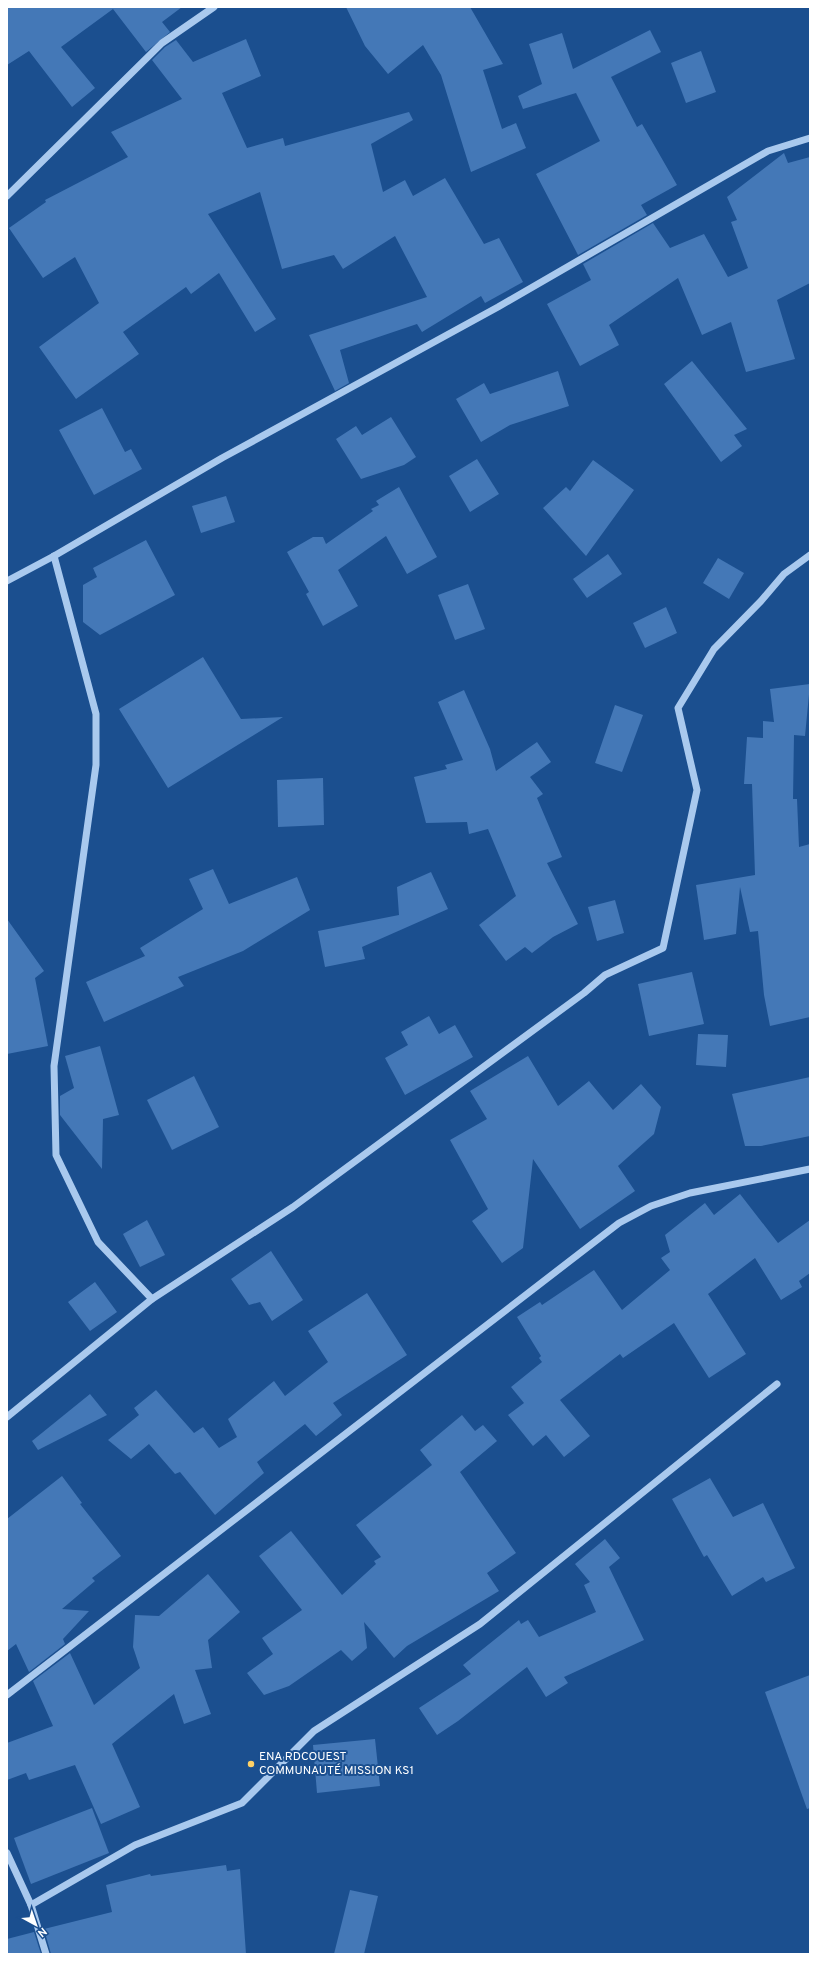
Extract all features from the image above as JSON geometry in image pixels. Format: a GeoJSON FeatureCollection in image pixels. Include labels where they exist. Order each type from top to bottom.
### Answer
{"type":"FeatureCollection","features":[{"type":"Feature","properties":{"kind":"street"},"geometry":{"type":"LineString","coordinates":[[7,196],[162,43],[214,7]]}},
{"type":"Feature","properties":{"kind":"street"},"geometry":{"type":"LineString","coordinates":[[7,581],[54,556],[222,458],[498,307],[768,151],[810,138]]}},
{"type":"Feature","properties":{"kind":"street"},"geometry":{"type":"LineString","coordinates":[[7,1417],[152,1299],[293,1207],[577,997],[605,974],[663,948],[697,790],[678,708],[714,649],[761,601],[784,574],[810,555]]}},
{"type":"Feature","properties":{"kind":"street"},"geometry":{"type":"LineString","coordinates":[[54,556],[96,714],[96,765],[54,1066],[56,1155],[98,1242],[152,1299]]}},
{"type":"Feature","properties":{"kind":"street"},"geometry":{"type":"LineString","coordinates":[[7,1695],[619,1223],[652,1206],[690,1193],[810,1169]]}},
{"type":"Feature","properties":{"kind":"street"},"geometry":{"type":"LineString","coordinates":[[31,1905],[135,1845],[242,1803],[314,1731],[480,1624],[777,1384]]}},
{"type":"Feature","properties":{"kind":"street"},"geometry":{"type":"LineString","coordinates":[[7,1853],[31,1905],[46,1954]]}},
{"type":"Feature","properties":{"kind":"building"},"geometry":{"type":"Polygon","coordinates":[[[7,7],[182,7],[162,22],[170,32],[146,52],[113,9],[61,47],[95,88],[72,107],[29,51],[7,65],[7,7]]]}},
{"type":"Feature","properties":{"kind":"building"},"geometry":{"type":"Polygon","coordinates":[[[346,7],[470,7],[503,64],[483,70],[502,129],[516,123],[526,148],[471,172],[441,75],[423,45],[388,74],[365,46],[346,7]]]}},
{"type":"Feature","properties":{"kind":"building"},"geometry":{"type":"Polygon","coordinates":[[[650,30],[661,52],[611,77],[637,127],[642,124],[677,185],[641,205],[647,215],[578,255],[536,174],[600,141],[576,93],[523,109],[518,96],[542,84],[529,44],[562,33],[573,69],[650,30]]]}},
{"type":"Feature","properties":{"kind":"building"},"geometry":{"type":"Polygon","coordinates":[[[246,39],[261,76],[222,93],[247,148],[283,138],[285,146],[409,112],[413,120],[371,144],[383,192],[405,180],[413,196],[445,178],[484,244],[499,238],[523,282],[485,303],[481,296],[422,332],[417,324],[340,350],[349,383],[335,391],[309,335],[427,297],[395,236],[343,269],[334,255],[282,269],[260,192],[208,214],[276,319],[255,332],[219,273],[191,294],[186,287],[123,332],[139,354],[76,399],[39,347],[99,303],[75,257],[43,278],[9,228],[46,202],[45,200],[128,157],[111,132],[182,99],[152,60],[165,47],[176,40],[193,62],[246,39]]]}},
{"type":"Feature","properties":{"kind":"building"},"geometry":{"type":"Polygon","coordinates":[[[701,51],[716,92],[686,103],[671,63],[701,51]]]}},
{"type":"Feature","properties":{"kind":"building"},"geometry":{"type":"Polygon","coordinates":[[[784,153],[788,163],[810,157],[810,283],[777,300],[795,359],[746,372],[731,322],[702,335],[678,278],[609,325],[619,345],[580,366],[547,304],[591,280],[583,264],[653,223],[670,248],[704,234],[728,277],[748,268],[731,222],[737,220],[727,197],[784,153]]]}},
{"type":"Feature","properties":{"kind":"building"},"geometry":{"type":"Polygon","coordinates":[[[692,361],[747,429],[734,435],[742,446],[721,462],[664,384],[692,361]]]}},
{"type":"Feature","properties":{"kind":"building"},"geometry":{"type":"Polygon","coordinates":[[[558,371],[569,406],[510,425],[481,442],[456,399],[484,383],[490,394],[558,371]]]}},
{"type":"Feature","properties":{"kind":"building"},"geometry":{"type":"Polygon","coordinates":[[[102,408],[125,452],[131,449],[142,469],[94,495],[59,430],[102,408]]]}},
{"type":"Feature","properties":{"kind":"building"},"geometry":{"type":"Polygon","coordinates":[[[391,417],[416,457],[404,465],[361,479],[336,439],[356,426],[362,435],[391,417]]]}},
{"type":"Feature","properties":{"kind":"building"},"geometry":{"type":"Polygon","coordinates":[[[477,459],[499,494],[470,512],[449,476],[477,459]]]}},
{"type":"Feature","properties":{"kind":"building"},"geometry":{"type":"Polygon","coordinates":[[[593,460],[634,490],[586,556],[543,508],[566,487],[570,491],[593,460]]]}},
{"type":"Feature","properties":{"kind":"building"},"geometry":{"type":"Polygon","coordinates":[[[399,487],[437,557],[407,574],[386,536],[338,570],[358,606],[323,626],[306,594],[309,592],[287,552],[313,537],[323,537],[326,544],[373,511],[371,509],[379,505],[376,501],[399,487]]]}},
{"type":"Feature","properties":{"kind":"building"},"geometry":{"type":"Polygon","coordinates":[[[226,496],[235,522],[201,533],[192,506],[226,496]]]}},
{"type":"Feature","properties":{"kind":"building"},"geometry":{"type":"Polygon","coordinates":[[[146,540],[175,595],[100,635],[83,622],[83,585],[97,577],[93,568],[146,540]]]}},
{"type":"Feature","properties":{"kind":"building"},"geometry":{"type":"Polygon","coordinates":[[[608,554],[622,574],[587,598],[573,579],[608,554]]]}},
{"type":"Feature","properties":{"kind":"building"},"geometry":{"type":"Polygon","coordinates":[[[718,558],[744,573],[729,599],[703,583],[718,558]]]}},
{"type":"Feature","properties":{"kind":"building"},"geometry":{"type":"Polygon","coordinates":[[[468,584],[485,629],[455,640],[438,595],[468,584]]]}},
{"type":"Feature","properties":{"kind":"building"},"geometry":{"type":"Polygon","coordinates":[[[666,607],[677,633],[645,648],[633,623],[666,607]]]}},
{"type":"Feature","properties":{"kind":"building"},"geometry":{"type":"Polygon","coordinates":[[[203,657],[241,719],[283,717],[168,788],[119,709],[203,657]]]}},
{"type":"Feature","properties":{"kind":"building"},"geometry":{"type":"Polygon","coordinates":[[[810,684],[805,736],[794,735],[793,799],[797,799],[799,847],[810,844],[810,1017],[770,1026],[764,995],[758,931],[750,932],[740,887],[736,934],[704,940],[696,885],[755,875],[752,784],[744,784],[747,737],[763,738],[763,721],[774,722],[770,689],[810,684]]]}},
{"type":"Feature","properties":{"kind":"building"},"geometry":{"type":"Polygon","coordinates":[[[464,690],[490,749],[496,771],[537,742],[551,762],[530,777],[543,794],[537,798],[562,857],[547,863],[578,924],[553,937],[532,953],[525,947],[506,961],[479,925],[516,896],[488,829],[469,834],[467,822],[426,823],[414,777],[447,769],[445,765],[463,760],[438,702],[464,690]]]}},
{"type":"Feature","properties":{"kind":"building"},"geometry":{"type":"Polygon","coordinates":[[[615,705],[643,715],[622,772],[595,763],[615,705]]]}},
{"type":"Feature","properties":{"kind":"building"},"geometry":{"type":"Polygon","coordinates":[[[323,778],[324,825],[278,827],[277,780],[323,778]]]}},
{"type":"Feature","properties":{"kind":"building"},"geometry":{"type":"Polygon","coordinates":[[[213,869],[229,904],[297,877],[310,910],[243,951],[178,977],[184,986],[104,1022],[86,982],[145,956],[140,948],[203,909],[189,879],[213,869]]]}},
{"type":"Feature","properties":{"kind":"building"},"geometry":{"type":"Polygon","coordinates":[[[431,872],[448,909],[362,947],[365,959],[325,967],[318,931],[399,915],[397,887],[431,872]]]}},
{"type":"Feature","properties":{"kind":"building"},"geometry":{"type":"Polygon","coordinates":[[[615,900],[624,933],[597,941],[588,907],[615,900]]]}},
{"type":"Feature","properties":{"kind":"building"},"geometry":{"type":"Polygon","coordinates":[[[7,919],[44,971],[35,978],[48,1046],[7,1054],[7,919]]]}},
{"type":"Feature","properties":{"kind":"building"},"geometry":{"type":"Polygon","coordinates":[[[692,972],[704,1024],[649,1036],[638,984],[692,972]]]}},
{"type":"Feature","properties":{"kind":"building"},"geometry":{"type":"Polygon","coordinates":[[[429,1016],[439,1034],[455,1025],[473,1057],[405,1095],[385,1058],[408,1045],[401,1032],[429,1016]]]}},
{"type":"Feature","properties":{"kind":"building"},"geometry":{"type":"Polygon","coordinates":[[[698,1034],[728,1035],[726,1067],[696,1065],[698,1034]]]}},
{"type":"Feature","properties":{"kind":"building"},"geometry":{"type":"Polygon","coordinates":[[[100,1046],[119,1115],[103,1119],[102,1169],[60,1115],[60,1096],[74,1088],[65,1056],[100,1046]]]}},
{"type":"Feature","properties":{"kind":"building"},"geometry":{"type":"Polygon","coordinates":[[[528,1056],[558,1106],[589,1081],[613,1110],[641,1084],[661,1107],[654,1134],[618,1166],[635,1191],[580,1229],[533,1159],[523,1248],[502,1263],[472,1221],[488,1209],[450,1140],[487,1119],[470,1091],[528,1056]]]}},
{"type":"Feature","properties":{"kind":"building"},"geometry":{"type":"Polygon","coordinates":[[[194,1076],[219,1127],[172,1150],[147,1100],[194,1076]]]}},
{"type":"Feature","properties":{"kind":"building"},"geometry":{"type":"Polygon","coordinates":[[[810,1077],[810,1136],[761,1146],[745,1146],[732,1094],[810,1077]]]}},
{"type":"Feature","properties":{"kind":"building"},"geometry":{"type":"Polygon","coordinates":[[[740,1194],[778,1243],[810,1220],[810,1273],[799,1281],[802,1287],[781,1300],[755,1258],[708,1294],[746,1354],[709,1378],[674,1323],[623,1358],[620,1354],[560,1400],[590,1436],[564,1457],[546,1435],[533,1446],[508,1415],[524,1403],[511,1387],[542,1362],[539,1358],[541,1356],[517,1317],[540,1302],[542,1305],[594,1270],[622,1310],[670,1270],[661,1258],[670,1252],[665,1235],[705,1203],[714,1215],[740,1194]]]}},
{"type":"Feature","properties":{"kind":"building"},"geometry":{"type":"Polygon","coordinates":[[[147,1220],[165,1255],[140,1267],[123,1234],[147,1220]]]}},
{"type":"Feature","properties":{"kind":"building"},"geometry":{"type":"Polygon","coordinates":[[[271,1251],[303,1300],[272,1321],[260,1302],[249,1305],[231,1279],[271,1251]]]}},
{"type":"Feature","properties":{"kind":"building"},"geometry":{"type":"Polygon","coordinates":[[[95,1282],[117,1312],[90,1331],[68,1302],[95,1282]]]}},
{"type":"Feature","properties":{"kind":"building"},"geometry":{"type":"Polygon","coordinates":[[[367,1293],[407,1355],[333,1403],[342,1415],[316,1436],[305,1424],[257,1462],[264,1473],[215,1515],[180,1472],[175,1474],[149,1444],[131,1459],[108,1440],[139,1415],[134,1408],[156,1390],[194,1433],[203,1427],[219,1448],[237,1437],[228,1419],[274,1381],[285,1396],[328,1362],[308,1331],[367,1293]]]}},
{"type":"Feature","properties":{"kind":"building"},"geometry":{"type":"Polygon","coordinates":[[[90,1394],[107,1415],[38,1450],[32,1441],[90,1394]]]}},
{"type":"Feature","properties":{"kind":"building"},"geometry":{"type":"Polygon","coordinates":[[[462,1415],[475,1431],[483,1425],[497,1441],[460,1472],[516,1553],[487,1573],[499,1591],[407,1646],[394,1658],[364,1622],[367,1648],[352,1661],[341,1650],[289,1686],[264,1695],[247,1673],[273,1654],[262,1638],[302,1610],[259,1556],[291,1531],[342,1595],[376,1564],[374,1561],[381,1557],[356,1525],[432,1465],[420,1450],[462,1415]]]}},
{"type":"Feature","properties":{"kind":"building"},"geometry":{"type":"Polygon","coordinates":[[[62,1476],[82,1503],[80,1504],[121,1556],[92,1578],[95,1581],[62,1609],[89,1611],[63,1639],[65,1644],[29,1672],[16,1644],[7,1651],[7,1519],[62,1476]]]}},
{"type":"Feature","properties":{"kind":"building"},"geometry":{"type":"Polygon","coordinates":[[[710,1478],[733,1517],[763,1503],[795,1568],[766,1582],[763,1577],[732,1596],[707,1555],[704,1557],[672,1499],[710,1478]]]}},
{"type":"Feature","properties":{"kind":"building"},"geometry":{"type":"Polygon","coordinates":[[[605,1539],[620,1558],[609,1567],[644,1640],[564,1677],[568,1683],[546,1697],[527,1667],[458,1721],[437,1735],[419,1708],[471,1674],[463,1665],[519,1620],[521,1624],[528,1620],[539,1637],[596,1612],[584,1585],[590,1582],[575,1564],[605,1539]]]}},
{"type":"Feature","properties":{"kind":"building"},"geometry":{"type":"Polygon","coordinates":[[[208,1574],[240,1612],[208,1640],[212,1668],[195,1670],[211,1714],[184,1724],[174,1694],[112,1744],[140,1807],[101,1824],[75,1765],[29,1780],[26,1773],[7,1780],[7,1743],[53,1726],[33,1681],[70,1653],[94,1705],[140,1668],[133,1647],[135,1615],[159,1616],[208,1574]]]}},
{"type":"Feature","properties":{"kind":"building"},"geometry":{"type":"Polygon","coordinates":[[[810,1675],[810,1808],[807,1809],[765,1692],[810,1675]]]}},
{"type":"Feature","properties":{"kind":"building"},"geometry":{"type":"Polygon","coordinates":[[[375,1739],[380,1786],[317,1793],[313,1745],[375,1739]]]}},
{"type":"Feature","properties":{"kind":"building"},"geometry":{"type":"Polygon","coordinates":[[[92,1808],[109,1853],[31,1884],[14,1838],[92,1808]]]}},
{"type":"Feature","properties":{"kind":"building"},"geometry":{"type":"Polygon","coordinates":[[[226,1865],[227,1871],[240,1869],[246,1954],[51,1954],[44,1929],[112,1912],[106,1885],[150,1874],[151,1876],[226,1865]]]}},
{"type":"Feature","properties":{"kind":"building"},"geometry":{"type":"Polygon","coordinates":[[[350,1890],[378,1896],[364,1954],[334,1954],[350,1890]]]}},
{"type":"Feature","properties":{"kind":"building"},"geometry":{"type":"Polygon","coordinates":[[[34,1932],[41,1954],[7,1954],[7,1939],[34,1932]]]}},
{"type":"Feature","properties":{"kind":"place","name":"ENA RDCOUEST COMMUNAUTÉ MISSION KS1"},"geometry":{"type":"Point","coordinates":[251,1764]}}]}
